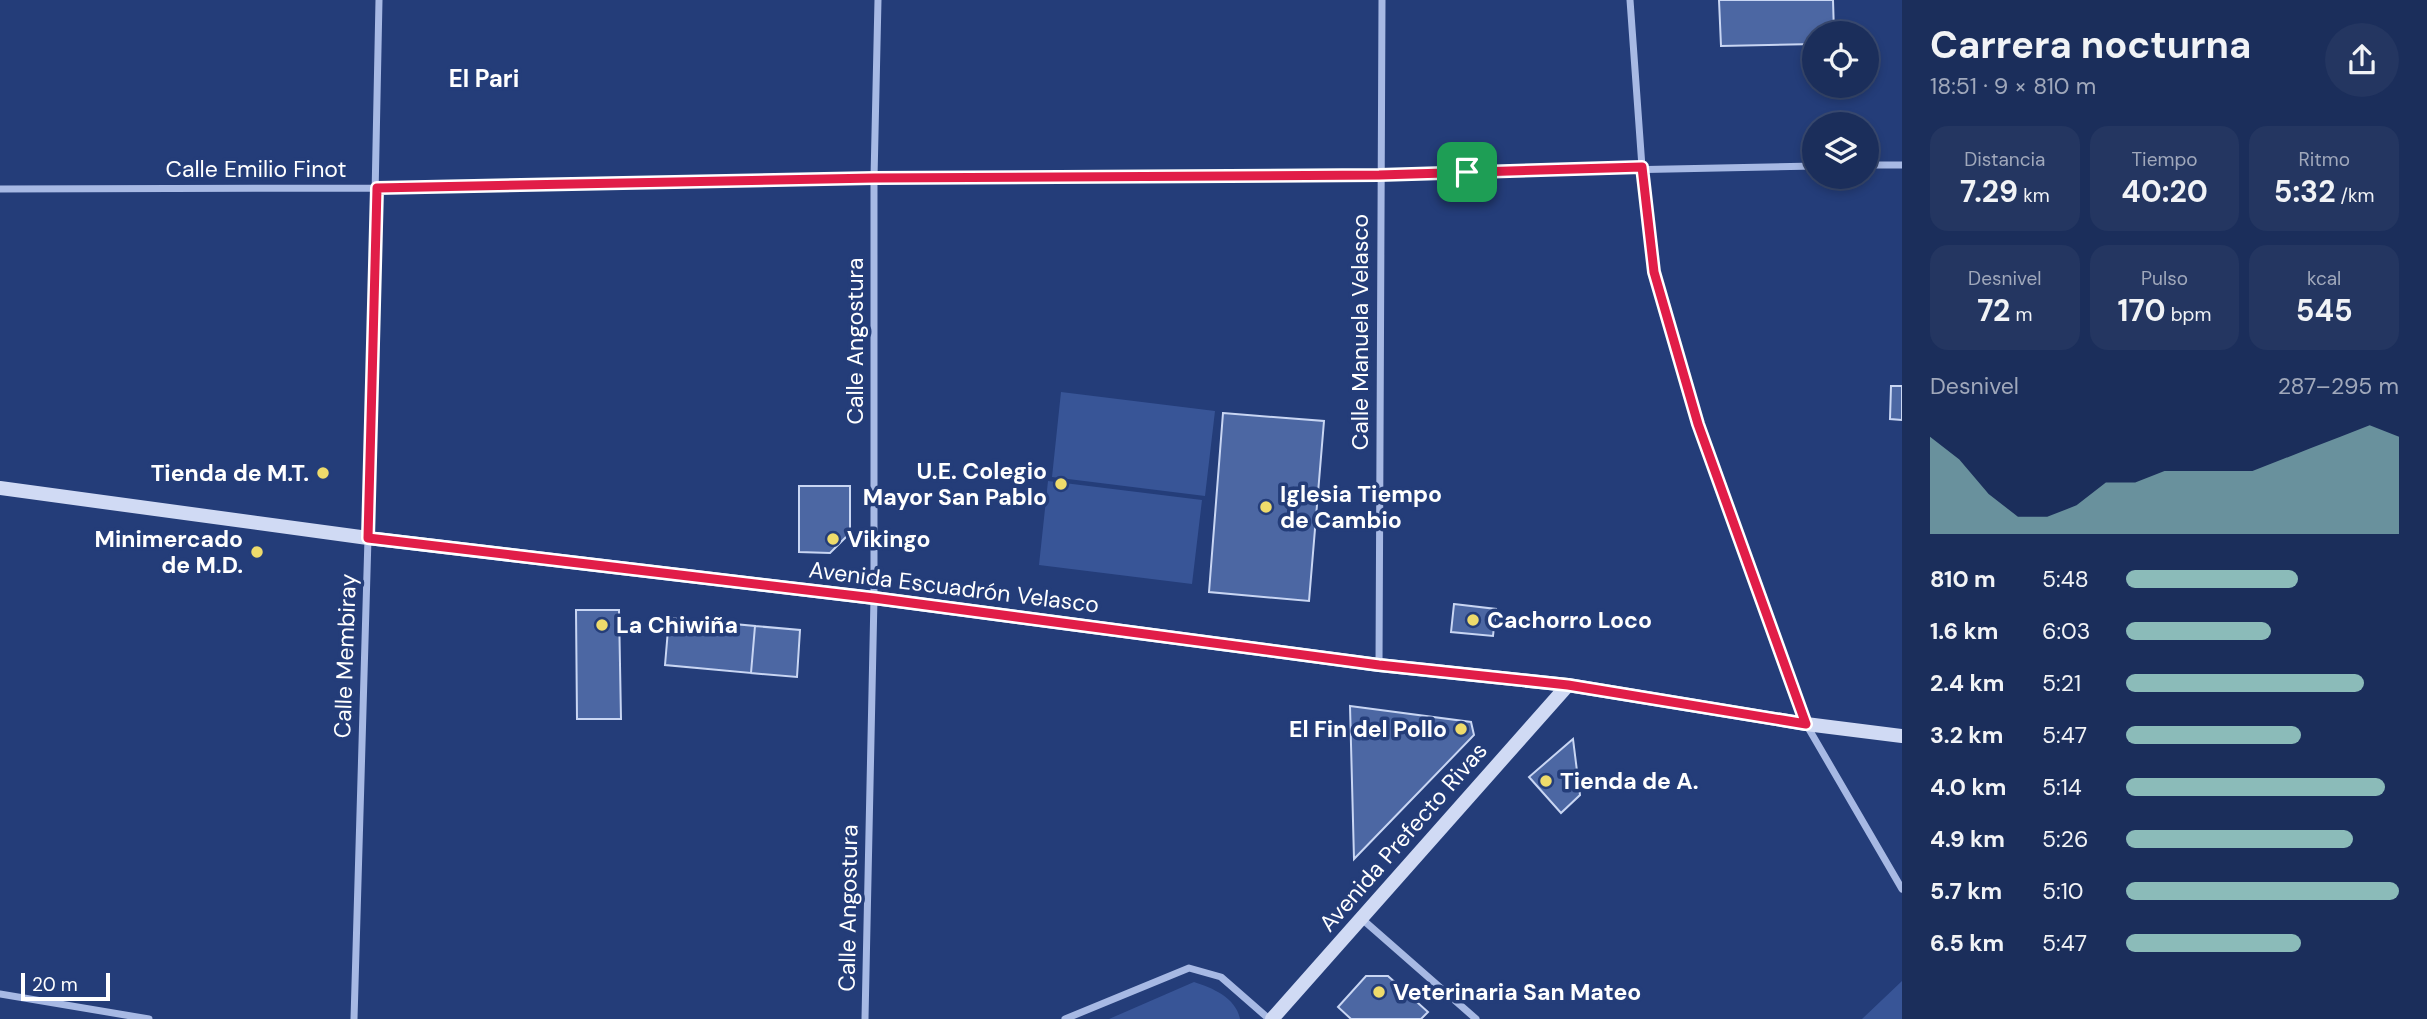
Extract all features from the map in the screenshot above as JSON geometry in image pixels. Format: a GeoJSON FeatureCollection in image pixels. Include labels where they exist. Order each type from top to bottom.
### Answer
{"type":"FeatureCollection","features":[{"type":"Feature","properties":{"kind":"street","name":"Calle Membiray"},"geometry":{"type":"LineString","coordinates":[[354,1019],[377,188],[379,0]]}},
{"type":"Feature","properties":{"kind":"street","name":"Calle Angostura"},"geometry":{"type":"LineString","coordinates":[[865,1019],[874,598],[874,178],[878,0]]}},
{"type":"Feature","properties":{"kind":"street","name":"Calle Manuela Velasco"},"geometry":{"type":"LineString","coordinates":[[1379,665],[1379,175],[1382,0]]}},
{"type":"Feature","properties":{"kind":"street"},"geometry":{"type":"LineString","coordinates":[[1630,0],[1642,167],[1654,272],[1698,424],[1806,724],[1902,889]]}},
{"type":"Feature","properties":{"kind":"street"},"geometry":{"type":"LineString","coordinates":[[1879,166],[1902,165]]}},
{"type":"Feature","properties":{"kind":"street","name":"Calle Emilio Finot"},"geometry":{"type":"LineString","coordinates":[[0,189],[377,188],[874,178],[1379,175],[1642,167],[1802,166]]}},
{"type":"Feature","properties":{"kind":"street","name":"Avenida Escuadrón Velasco"},"geometry":{"type":"LineString","coordinates":[[0,488],[368,538],[874,598],[1379,665],[1568,685],[1806,724],[1902,736]]}},
{"type":"Feature","properties":{"kind":"street","name":"Avenida Prefecto Rivas"},"geometry":{"type":"LineString","coordinates":[[1270,1019],[1568,685]]}},
{"type":"Feature","properties":{"kind":"street"},"geometry":{"type":"LineString","coordinates":[[1362,919],[1476,1019]]}},
{"type":"Feature","properties":{"kind":"street"},"geometry":{"type":"LineString","coordinates":[[1065,1019],[1189,968],[1221,977],[1270,1019]]}},
{"type":"Feature","properties":{"kind":"street"},"geometry":{"type":"LineString","coordinates":[[0,994],[149,1019]]}},
{"type":"Feature","properties":{"kind":"shaded area"},"geometry":{"type":"Polygon","coordinates":[[[1061,392],[1215,411],[1205,496],[1052,477],[1061,392]]]}},
{"type":"Feature","properties":{"kind":"shaded area"},"geometry":{"type":"Polygon","coordinates":[[[1048,481],[1202,500],[1192,584],[1039,565],[1048,481]]]}},
{"type":"Feature","properties":{"kind":"shaded area"},"geometry":{"type":"Polygon","coordinates":[[[1902,981],[1902,1019],[1862,1019],[1902,981]]]}},
{"type":"Feature","properties":{"kind":"shaded area"},"geometry":{"type":"Polygon","coordinates":[[[1194,982],[1229,1000],[1240,1019],[1109,1019],[1194,982]]]}},
{"type":"Feature","properties":{"kind":"building"},"geometry":{"type":"Polygon","coordinates":[[[1719,0],[1833,0],[1834,21],[1802,21],[1802,44],[1721,46],[1719,0]]]}},
{"type":"Feature","properties":{"kind":"building"},"geometry":{"type":"Polygon","coordinates":[[[1891,386],[1902,386],[1902,420],[1890,419],[1891,386]]]}},
{"type":"Feature","properties":{"kind":"building","name":"Iglesia Tiempo de Cambio"},"geometry":{"type":"Polygon","coordinates":[[[1223,413],[1324,421],[1309,601],[1209,592],[1223,413]]]}},
{"type":"Feature","properties":{"kind":"building"},"geometry":{"type":"Polygon","coordinates":[[[799,486],[850,486],[850,533],[830,553],[799,552],[799,486]]]}},
{"type":"Feature","properties":{"kind":"building","name":"Cachorro Loco"},"geometry":{"type":"Polygon","coordinates":[[[1454,604],[1496,609],[1493,636],[1451,632],[1454,604]]]}},
{"type":"Feature","properties":{"kind":"building"},"geometry":{"type":"Polygon","coordinates":[[[576,610],[619,610],[621,719],[577,719],[576,610]]]}},
{"type":"Feature","properties":{"kind":"building"},"geometry":{"type":"Polygon","coordinates":[[[669,618],[755,626],[751,673],[665,665],[669,618]]]}},
{"type":"Feature","properties":{"kind":"building"},"geometry":{"type":"Polygon","coordinates":[[[755,626],[800,630],[797,677],[751,673],[755,626]]]}},
{"type":"Feature","properties":{"kind":"building"},"geometry":{"type":"Polygon","coordinates":[[[1350,706],[1471,722],[1474,735],[1354,859],[1350,706]]]}},
{"type":"Feature","properties":{"kind":"building"},"geometry":{"type":"Polygon","coordinates":[[[1573,739],[1580,795],[1561,813],[1529,777],[1573,739]]]}},
{"type":"Feature","properties":{"kind":"building","name":"Veterinaria San Mateo"},"geometry":{"type":"Polygon","coordinates":[[[1366,976],[1388,976],[1428,1012],[1421,1019],[1351,1019],[1338,1007],[1366,976]]]}},
{"type":"Feature","properties":{"kind":"place","name":"Tienda de M.T."},"geometry":{"type":"Point","coordinates":[323,473]}},
{"type":"Feature","properties":{"kind":"place","name":"U.E. Colegio Mayor San Pablo"},"geometry":{"type":"Point","coordinates":[1061,484]}},
{"type":"Feature","properties":{"kind":"place","name":"Iglesia Tiempo de Cambio"},"geometry":{"type":"Point","coordinates":[1266,507]}},
{"type":"Feature","properties":{"kind":"place","name":"Vikingo"},"geometry":{"type":"Point","coordinates":[833,539]}},
{"type":"Feature","properties":{"kind":"place","name":"Minimercado de M.D."},"geometry":{"type":"Point","coordinates":[257,552]}},
{"type":"Feature","properties":{"kind":"place","name":"Cachorro Loco"},"geometry":{"type":"Point","coordinates":[1473,620]}},
{"type":"Feature","properties":{"kind":"place","name":"La Chiwiña"},"geometry":{"type":"Point","coordinates":[602,625]}},
{"type":"Feature","properties":{"kind":"place","name":"El Fin del Pollo"},"geometry":{"type":"Point","coordinates":[1461,729]}},
{"type":"Feature","properties":{"kind":"place","name":"Tienda de A."},"geometry":{"type":"Point","coordinates":[1546,781]}},
{"type":"Feature","properties":{"kind":"place","name":"Veterinaria San Mateo"},"geometry":{"type":"Point","coordinates":[1379,992]}},
{"type":"Feature","properties":{"kind":"district","name":"El Pari"},"geometry":{"type":"Point","coordinates":[484,78]}},
{"type":"Feature","properties":{"kind":"route"},"geometry":{"type":"LineString","coordinates":[[1642,167],[1654,272],[1698,424],[1806,724],[1568,685],[1379,665],[874,598],[368,538],[377,188],[874,178],[1379,175],[1467,172],[1642,167]]}}]}
